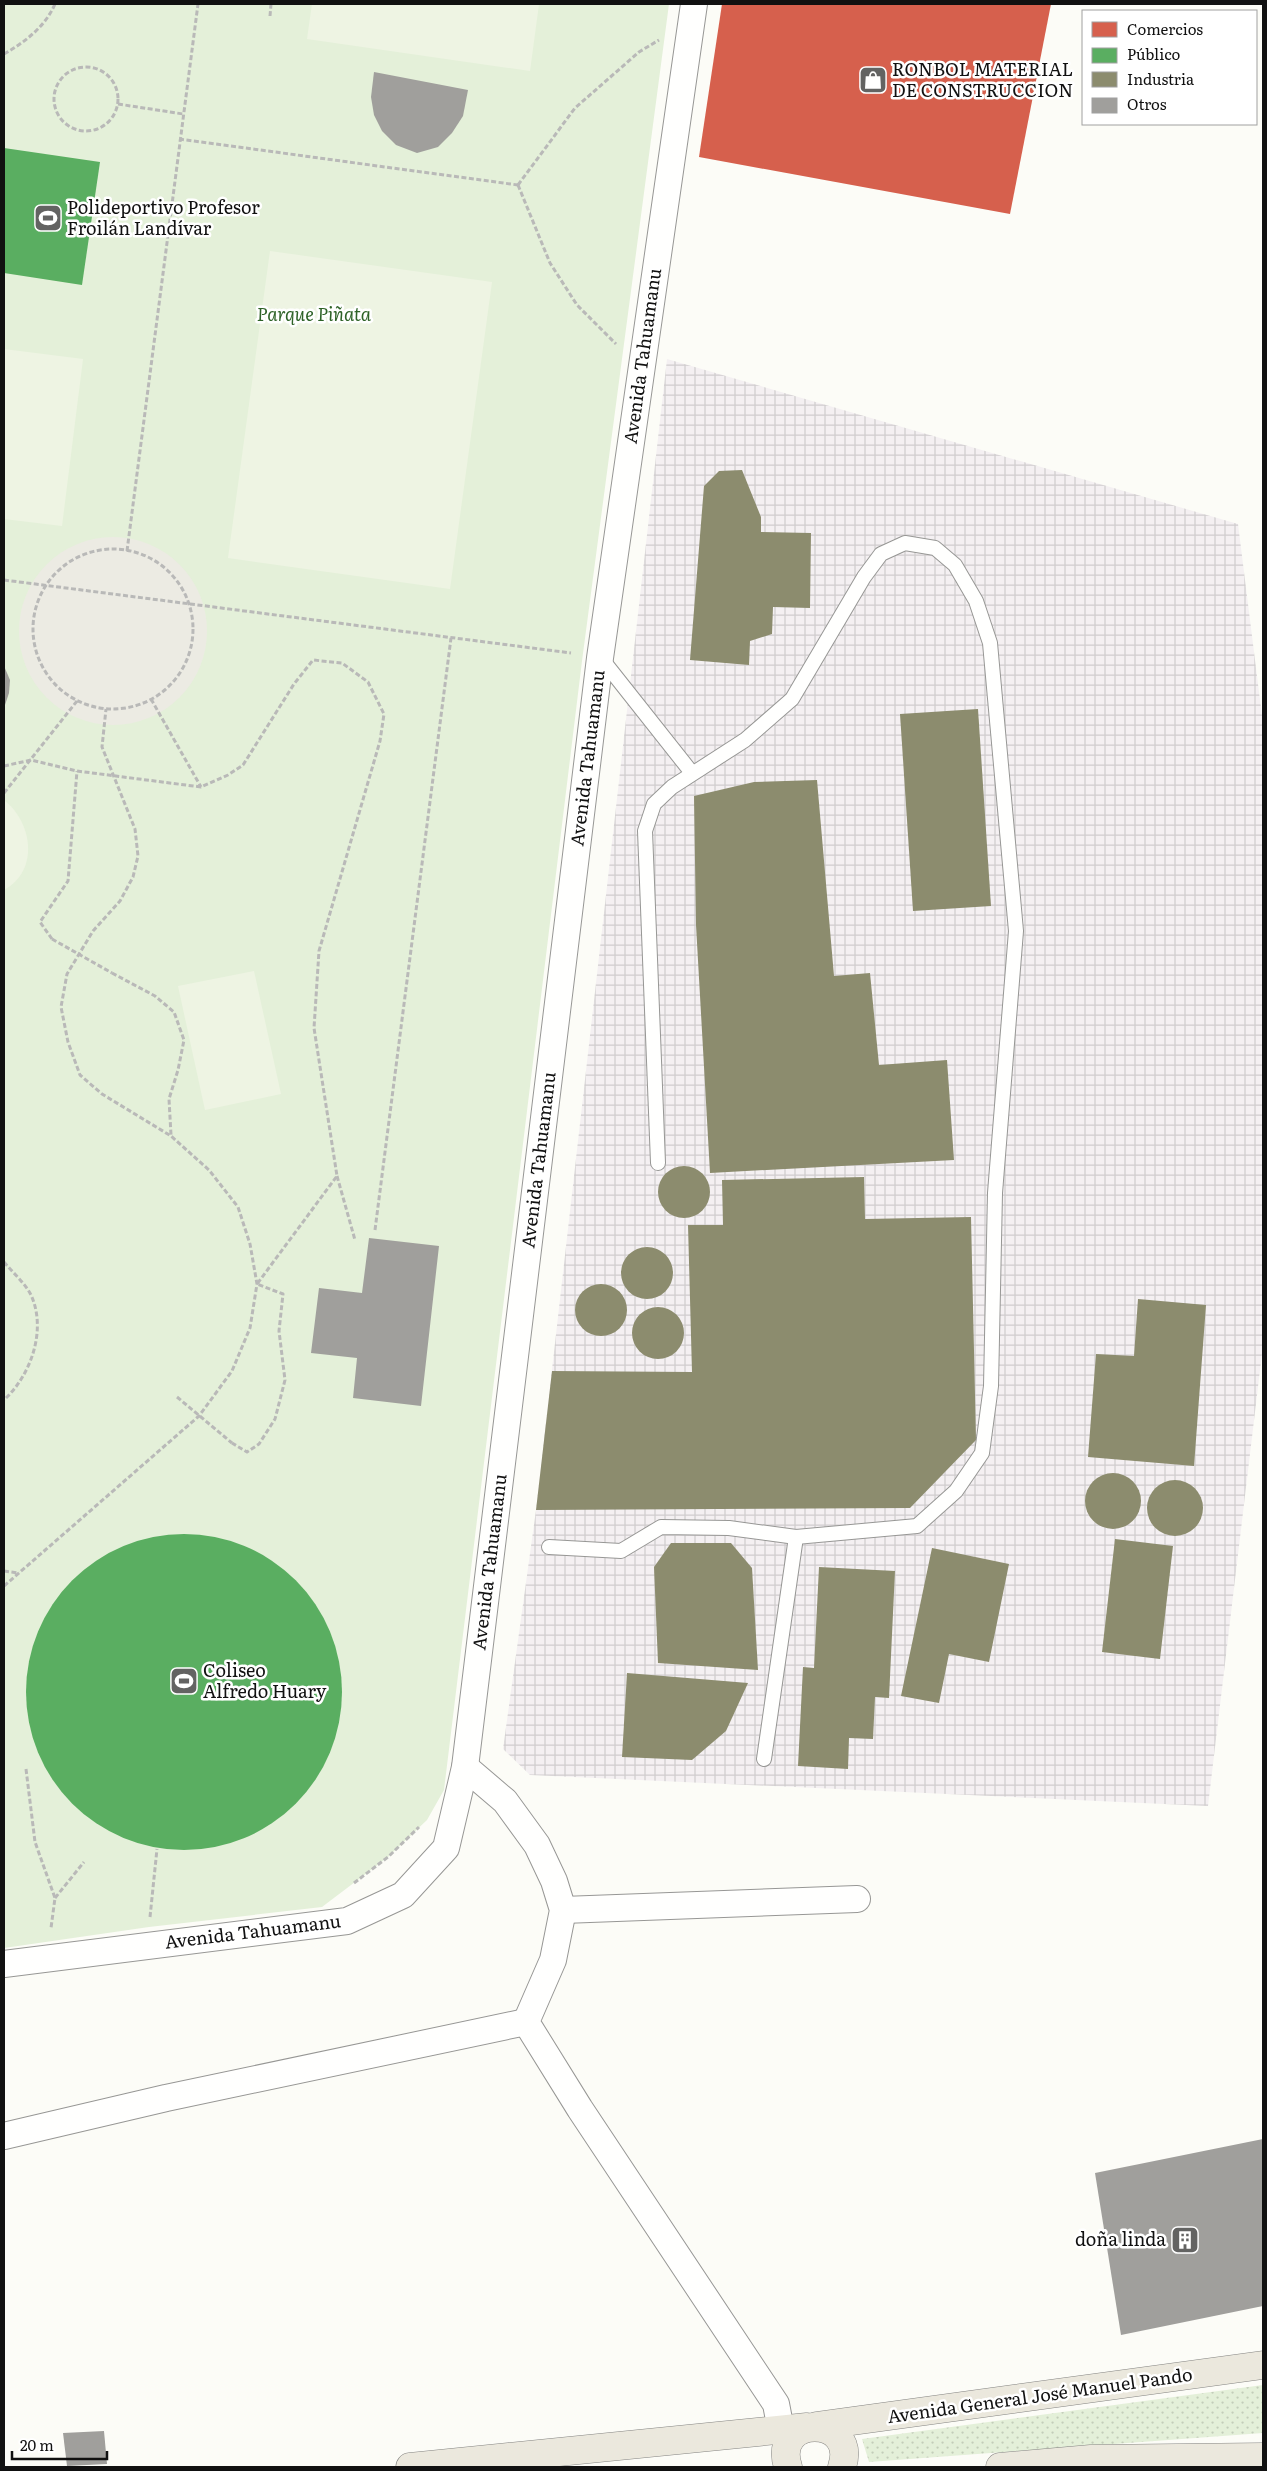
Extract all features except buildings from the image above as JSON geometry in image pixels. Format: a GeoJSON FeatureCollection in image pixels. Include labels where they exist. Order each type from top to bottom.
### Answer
{"type":"FeatureCollection","features":[{"type":"Feature","properties":{"kind":"main road","name":"Avenida General José Manuel Pando"},"geometry":{"type":"LineString","coordinates":[[410,2467],[801,2428],[1263,2365]]}},
{"type":"Feature","properties":{"kind":"main road"},"geometry":{"type":"LineString","coordinates":[[788,2467],[787,2447],[801,2428],[834,2433],[840,2441],[844,2460],[842,2467]]}},
{"type":"Feature","properties":{"kind":"main road"},"geometry":{"type":"LineString","coordinates":[[1000,2467],[1091,2459],[1263,2456]]}},
{"type":"Feature","properties":{"kind":"street","name":"Avenida Tahuamanu"},"geometry":{"type":"LineString","coordinates":[[4,1964],[347,1921],[403,1895],[446,1848],[465,1767],[600,658],[692,13]]}},
{"type":"Feature","properties":{"kind":"street"},"geometry":{"type":"LineString","coordinates":[[465,1767],[505,1801],[537,1845],[554,1881],[562,1910],[553,1960],[526,2022]]}},
{"type":"Feature","properties":{"kind":"street"},"geometry":{"type":"LineString","coordinates":[[562,1910],[857,1899]]}},
{"type":"Feature","properties":{"kind":"street"},"geometry":{"type":"LineString","coordinates":[[4,2136],[166,2098],[526,2022]]}},
{"type":"Feature","properties":{"kind":"street"},"geometry":{"type":"LineString","coordinates":[[526,2022],[580,2110],[776,2404],[801,2428]]}},
{"type":"Feature","properties":{"kind":"lane"},"geometry":{"type":"LineString","coordinates":[[549,1547],[621,1550],[661,1527],[730,1528],[796,1536],[917,1526],[956,1491],[982,1453],[991,1386],[995,1193],[1016,931],[990,643],[976,600],[955,565],[935,548],[905,543],[880,554],[864,577],[792,699],[745,740],[672,787],[654,804],[645,831],[658,1163]]}},
{"type":"Feature","properties":{"kind":"lane"},"geometry":{"type":"LineString","coordinates":[[600,658],[692,773]]}},
{"type":"Feature","properties":{"kind":"lane"},"geometry":{"type":"LineString","coordinates":[[764,1759],[796,1536]]}},
{"type":"Feature","properties":{"kind":"path"},"geometry":{"type":"LineString","coordinates":[[4,54],[27,40],[52,12],[55,4]]}},
{"type":"Feature","properties":{"kind":"path"},"geometry":{"type":"LineString","coordinates":[[127,551],[198,4]]}},
{"type":"Feature","properties":{"kind":"path"},"geometry":{"type":"LineString","coordinates":[[270,16],[272,4]]}},
{"type":"Feature","properties":{"kind":"path"},"geometry":{"type":"LineString","coordinates":[[518,185],[575,108],[638,52],[692,13]]}},
{"type":"Feature","properties":{"kind":"path"},"geometry":{"type":"LineString","coordinates":[[88,67],[98,69],[114,84],[118,93],[118,104],[114,114],[99,128],[89,131],[78,130],[61,118],[56,109],[56,89],[61,80],[77,68],[88,67]]}},
{"type":"Feature","properties":{"kind":"path"},"geometry":{"type":"LineString","coordinates":[[118,104],[183,114]]}},
{"type":"Feature","properties":{"kind":"path"},"geometry":{"type":"LineString","coordinates":[[179,140],[518,185]]}},
{"type":"Feature","properties":{"kind":"path"},"geometry":{"type":"LineString","coordinates":[[518,185],[550,262],[577,305],[641,371]]}},
{"type":"Feature","properties":{"kind":"path"},"geometry":{"type":"LineString","coordinates":[[116,549],[157,562],[174,578],[189,604],[193,620],[192,644],[184,666],[170,686],[152,700],[136,706],[106,709],[77,700],[59,688],[44,670],[36,650],[33,628],[36,605],[46,586],[59,570],[76,558],[95,551],[116,549]]}},
{"type":"Feature","properties":{"kind":"path"},"geometry":{"type":"LineString","coordinates":[[4,580],[600,658]]}},
{"type":"Feature","properties":{"kind":"path"},"geometry":{"type":"LineString","coordinates":[[375,1230],[451,638]]}},
{"type":"Feature","properties":{"kind":"path"},"geometry":{"type":"LineString","coordinates":[[4,766],[31,760],[77,770],[165,784],[201,786],[228,776],[244,765],[294,684],[313,660],[342,663],[368,682],[384,714],[381,732],[319,951],[314,1028],[337,1176],[355,1240]]}},
{"type":"Feature","properties":{"kind":"path"},"geometry":{"type":"LineString","coordinates":[[4,793],[77,700]]}},
{"type":"Feature","properties":{"kind":"path"},"geometry":{"type":"LineString","coordinates":[[152,700],[201,786]]}},
{"type":"Feature","properties":{"kind":"path"},"geometry":{"type":"LineString","coordinates":[[4,1586],[199,1416],[232,1371],[250,1328],[257,1284],[250,1244],[238,1207],[209,1170],[171,1136],[102,1094],[80,1075],[68,1042],[60,1007],[67,974],[93,930],[120,901],[133,877],[138,856],[136,829],[115,775],[102,748],[106,709]]}},
{"type":"Feature","properties":{"kind":"path"},"geometry":{"type":"LineString","coordinates":[[77,770],[68,881],[40,922],[52,939],[155,996],[174,1012],[184,1040],[170,1099],[171,1136]]}},
{"type":"Feature","properties":{"kind":"path"},"geometry":{"type":"LineString","coordinates":[[257,1284],[337,1176]]}},
{"type":"Feature","properties":{"kind":"path"},"geometry":{"type":"LineString","coordinates":[[4,1262],[31,1294],[37,1322],[33,1358],[14,1390],[4,1400]]}},
{"type":"Feature","properties":{"kind":"path"},"geometry":{"type":"LineString","coordinates":[[177,1397],[232,1443],[247,1452],[259,1444],[275,1418],[285,1380],[280,1331],[284,1294],[257,1284]]}},
{"type":"Feature","properties":{"kind":"path"},"geometry":{"type":"LineString","coordinates":[[4,1571],[19,1572]]}},
{"type":"Feature","properties":{"kind":"path"},"geometry":{"type":"LineString","coordinates":[[26,1769],[35,1842],[54,1898],[51,1931]]}},
{"type":"Feature","properties":{"kind":"path"},"geometry":{"type":"LineString","coordinates":[[352,1885],[388,1857],[420,1826]]}},
{"type":"Feature","properties":{"kind":"path"},"geometry":{"type":"LineString","coordinates":[[149,1927],[157,1849]]}},
{"type":"Feature","properties":{"kind":"path"},"geometry":{"type":"LineString","coordinates":[[54,1898],[84,1862]]}},
{"type":"Feature","properties":{"kind":"shaded area"},"geometry":{"type":"Polygon","coordinates":[[[667,359],[1238,524],[1263,724],[1263,1345],[1208,1806],[530,1775],[503,1749],[536,1510],[667,359]]]}},
{"type":"Feature","properties":{"kind":"shaded area"},"geometry":{"type":"Polygon","coordinates":[[[104,537],[122,537],[149,544],[180,564],[200,595],[207,622],[207,640],[200,667],[180,698],[149,718],[122,725],[104,725],[86,721],[69,714],[53,704],[40,691],[30,675],[23,658],[19,640],[19,622],[23,604],[30,587],[40,571],[53,558],[69,548],[86,541],[104,537]]]}},
{"type":"Feature","properties":{"kind":"green space","name":"Parque Piñata"},"geometry":{"type":"Polygon","coordinates":[[[4,4],[669,4],[582,661],[444,1790],[427,1820],[388,1857],[322,1907],[149,1927],[4,1948],[4,4]]]}},
{"type":"Feature","properties":{"kind":"green space"},"geometry":{"type":"Polygon","coordinates":[[[312,4],[539,4],[530,71],[307,39],[312,4]]]}},
{"type":"Feature","properties":{"kind":"green space"},"geometry":{"type":"Polygon","coordinates":[[[270,251],[492,282],[450,589],[228,558],[270,251]]]}},
{"type":"Feature","properties":{"kind":"green space"},"geometry":{"type":"Polygon","coordinates":[[[4,349],[83,359],[62,526],[4,519],[4,349]]]}},
{"type":"Feature","properties":{"kind":"green space"},"geometry":{"type":"Polygon","coordinates":[[[4,800],[14,809],[21,821],[26,833],[28,846],[27,859],[23,871],[4,890],[4,800]]]}},
{"type":"Feature","properties":{"kind":"green space"},"geometry":{"type":"Polygon","coordinates":[[[254,971],[281,1094],[205,1110],[178,986],[254,971]]]}},
{"type":"Feature","properties":{"kind":"green space"},"geometry":{"type":"Polygon","coordinates":[[[1263,2385],[1263,2433],[869,2462],[862,2439],[1263,2385]]]}},
{"type":"Feature","properties":{"kind":"place","name":"RONBOL MATERIAL DE CONSTRUCCION"},"geometry":{"type":"Point","coordinates":[873,80]}},
{"type":"Feature","properties":{"kind":"place","name":"Polideportivo Profesor Froilán Landívar"},"geometry":{"type":"Point","coordinates":[48,218]}},
{"type":"Feature","properties":{"kind":"place","name":"Coliseo Alfredo Huary"},"geometry":{"type":"Point","coordinates":[184,1681]}},
{"type":"Feature","properties":{"kind":"place","name":"doña linda"},"geometry":{"type":"Point","coordinates":[1185,2240]}}]}
